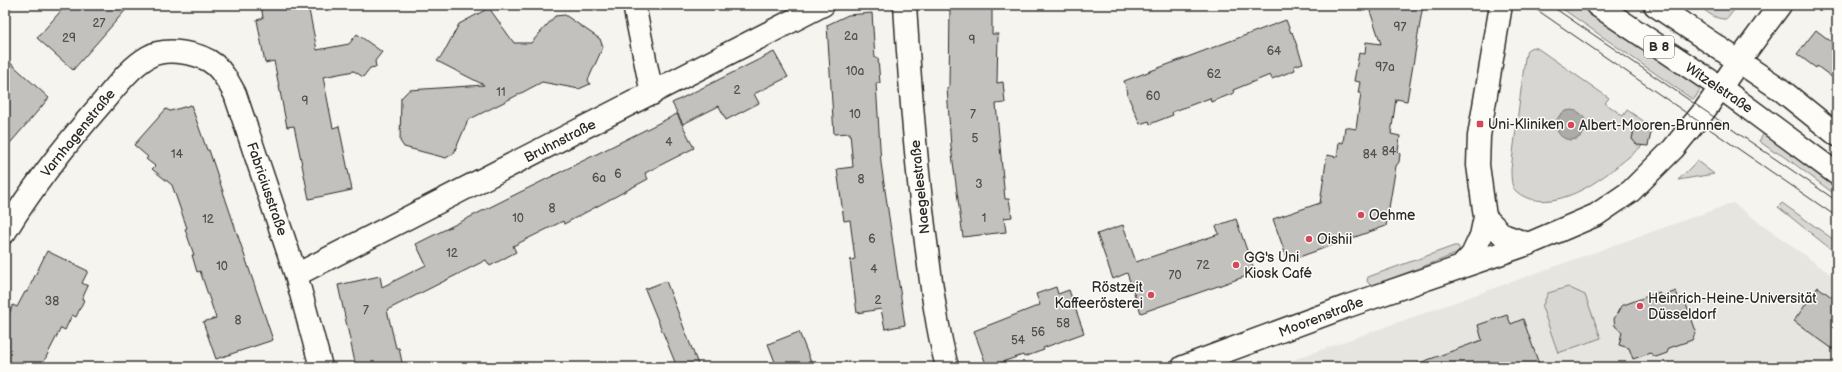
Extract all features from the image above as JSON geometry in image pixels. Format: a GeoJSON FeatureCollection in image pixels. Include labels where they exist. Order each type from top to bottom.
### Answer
{"type":"FeatureCollection","features":[{"type":"Feature","properties":{"kind":"street"},"geometry":{"type":"LineString","coordinates":[[634,5],[652,94]]}},
{"type":"Feature","properties":{"kind":"street","name":"Bruhnstraße"},"geometry":{"type":"LineString","coordinates":[[296,275],[652,94],[822,5]]}},
{"type":"Feature","properties":{"kind":"street","name":"Naegelestraße"},"geometry":{"type":"LineString","coordinates":[[905,5],[920,202],[937,328],[947,367]]}},
{"type":"Feature","properties":{"kind":"street"},"geometry":{"type":"LineString","coordinates":[[1460,268],[1472,255],[1481,236],[1485,217],[1478,165],[1479,136],[1501,5]]}},
{"type":"Feature","properties":{"kind":"street","name":"Witzelstraße"},"geometry":{"type":"LineString","coordinates":[[1597,5],[1721,88],[1837,174]]}},
{"type":"Feature","properties":{"kind":"street","name":"B 8"},"geometry":{"type":"LineString","coordinates":[[1656,5],[1780,89],[1837,136]]}},
{"type":"Feature","properties":{"kind":"street","name":"Moorenstraße"},"geometry":{"type":"LineString","coordinates":[[1183,367],[1348,306],[1528,244],[1590,219],[1631,191],[1673,149],[1721,88],[1780,5]]}},
{"type":"Feature","properties":{"kind":"street","name":"Varnhagenstraße"},"geometry":{"type":"LineString","coordinates":[[5,232],[20,206],[65,147],[116,86],[133,68],[149,56],[167,52]]}},
{"type":"Feature","properties":{"kind":"street","name":"Fabriciusstraße"},"geometry":{"type":"LineString","coordinates":[[167,52],[192,54],[213,64],[226,77],[235,94],[296,275],[321,367]]}},
{"type":"Feature","properties":{"kind":"street"},"geometry":{"type":"LineString","coordinates":[[1485,217],[1503,235],[1528,244]]}},
{"type":"Feature","properties":{"kind":"shaded area"},"geometry":{"type":"Polygon","coordinates":[[[1557,5],[1585,5],[1699,84],[1701,88],[1695,98],[1692,99],[1557,5]]]}},
{"type":"Feature","properties":{"kind":"shaded area"},"geometry":{"type":"Polygon","coordinates":[[[1698,5],[1738,5],[1727,19],[1723,19],[1715,17],[1698,5]]]}},
{"type":"Feature","properties":{"kind":"shaded area"},"geometry":{"type":"Polygon","coordinates":[[[1532,47],[1537,48],[1609,98],[1605,103],[1623,116],[1627,110],[1648,124],[1647,127],[1637,128],[1633,133],[1633,140],[1642,146],[1618,166],[1590,185],[1575,193],[1545,201],[1530,199],[1518,193],[1512,185],[1511,178],[1527,50],[1532,47]],[[1566,111],[1559,116],[1559,132],[1565,138],[1577,139],[1584,133],[1566,111]]]}},
{"type":"Feature","properties":{"kind":"shaded area","name":"Albert-Mooren-Brunnen"},"geometry":{"type":"Polygon","coordinates":[[[1571,110],[1577,111],[1585,119],[1585,131],[1577,139],[1571,140],[1565,139],[1557,131],[1556,125],[1557,119],[1565,111],[1571,110]]]}},
{"type":"Feature","properties":{"kind":"shaded area"},"geometry":{"type":"Polygon","coordinates":[[[1764,133],[1837,188],[1837,196],[1780,153],[1774,152],[1759,141],[1764,133]]]}},
{"type":"Feature","properties":{"kind":"shaded area"},"geometry":{"type":"Polygon","coordinates":[[[1697,161],[1714,174],[1678,180],[1697,161]]]}},
{"type":"Feature","properties":{"kind":"shaded area","name":"Heinrich-Heine-Universität Düsseldorf"},"geometry":{"type":"Polygon","coordinates":[[[1733,203],[1837,279],[1837,367],[1273,367],[1733,203]]]}},
{"type":"Feature","properties":{"kind":"shaded area"},"geometry":{"type":"Polygon","coordinates":[[[1782,203],[1837,242],[1837,254],[1778,207],[1782,203]]]}},
{"type":"Feature","properties":{"kind":"shaded area"},"geometry":{"type":"Polygon","coordinates":[[[1454,246],[1458,246],[1460,250],[1456,254],[1377,284],[1370,285],[1367,281],[1368,277],[1454,246]]]}},
{"type":"Feature","properties":{"kind":"shaded area"},"geometry":{"type":"Polygon","coordinates":[[[1568,287],[1585,295],[1601,338],[1558,353],[1542,307],[1548,293],[1568,287]]]}},
{"type":"Feature","properties":{"kind":"building"},"geometry":{"type":"Polygon","coordinates":[[[66,5],[130,5],[73,70],[37,38],[66,5]]]}},
{"type":"Feature","properties":{"kind":"building"},"geometry":{"type":"Polygon","coordinates":[[[261,5],[308,5],[317,50],[349,44],[357,34],[382,52],[375,61],[376,67],[370,68],[363,77],[354,71],[323,77],[333,128],[339,126],[352,190],[309,199],[294,126],[287,127],[274,61],[265,63],[257,20],[263,18],[261,5]]]}},
{"type":"Feature","properties":{"kind":"building"},"geometry":{"type":"Polygon","coordinates":[[[950,5],[992,5],[992,34],[998,34],[997,83],[1003,82],[1005,103],[996,104],[1005,199],[1009,199],[1012,217],[1004,218],[1006,232],[963,237],[951,147],[947,88],[949,87],[950,5]]]}},
{"type":"Feature","properties":{"kind":"building"},"geometry":{"type":"Polygon","coordinates":[[[1368,5],[1423,5],[1407,101],[1396,99],[1391,134],[1400,136],[1398,152],[1400,154],[1399,162],[1396,166],[1386,226],[1288,261],[1273,219],[1320,203],[1327,155],[1337,157],[1339,142],[1343,143],[1345,127],[1356,129],[1361,93],[1358,93],[1360,82],[1354,81],[1359,53],[1365,54],[1366,42],[1381,44],[1368,5]]]}},
{"type":"Feature","properties":{"kind":"building"},"geometry":{"type":"Polygon","coordinates":[[[489,8],[514,43],[531,43],[555,16],[565,15],[600,39],[603,47],[588,80],[590,84],[579,89],[542,82],[468,120],[454,153],[446,158],[404,147],[400,141],[401,98],[409,90],[484,85],[437,61],[443,54],[459,24],[489,8]]]}},
{"type":"Feature","properties":{"kind":"building"},"geometry":{"type":"Polygon","coordinates":[[[872,13],[875,58],[878,58],[880,83],[876,83],[881,163],[905,325],[885,329],[881,309],[857,313],[850,260],[855,259],[850,220],[844,221],[837,169],[853,167],[850,133],[834,134],[827,25],[848,15],[872,13]]]}},
{"type":"Feature","properties":{"kind":"building"},"geometry":{"type":"Polygon","coordinates":[[[1286,20],[1303,63],[1294,66],[1295,70],[1272,79],[1270,75],[1233,90],[1234,93],[1211,102],[1210,98],[1172,112],[1173,115],[1150,124],[1149,121],[1140,124],[1127,94],[1124,81],[1286,20]]]}},
{"type":"Feature","properties":{"kind":"building"},"geometry":{"type":"Polygon","coordinates":[[[1816,30],[1837,46],[1837,81],[1817,66],[1816,68],[1797,54],[1816,30]]]}},
{"type":"Feature","properties":{"kind":"building"},"geometry":{"type":"Polygon","coordinates":[[[774,52],[788,77],[754,94],[759,103],[726,120],[719,106],[683,124],[672,103],[774,52]]]}},
{"type":"Feature","properties":{"kind":"building"},"geometry":{"type":"Polygon","coordinates":[[[5,58],[49,98],[5,149],[5,58]]]}},
{"type":"Feature","properties":{"kind":"building"},"geometry":{"type":"Polygon","coordinates":[[[191,105],[207,150],[209,150],[273,340],[216,359],[203,322],[216,318],[200,271],[197,272],[192,255],[194,255],[185,229],[187,228],[172,185],[152,169],[155,166],[146,159],[148,157],[134,145],[166,109],[170,111],[191,105]]]}},
{"type":"Feature","properties":{"kind":"building"},"geometry":{"type":"Polygon","coordinates":[[[677,114],[694,148],[645,173],[648,179],[564,224],[563,221],[513,246],[516,252],[490,266],[486,260],[387,310],[396,348],[399,348],[403,367],[356,367],[338,285],[380,276],[382,287],[426,265],[416,244],[677,114]]]}},
{"type":"Feature","properties":{"kind":"building"},"geometry":{"type":"Polygon","coordinates":[[[1643,126],[1651,133],[1648,146],[1637,145],[1632,139],[1634,130],[1643,126]]]}},
{"type":"Feature","properties":{"kind":"building"},"geometry":{"type":"Polygon","coordinates":[[[1236,219],[1255,273],[1141,313],[1127,273],[1113,279],[1097,234],[1123,225],[1136,262],[1219,234],[1216,226],[1236,219]]]}},
{"type":"Feature","properties":{"kind":"building"},"geometry":{"type":"Polygon","coordinates":[[[47,251],[88,271],[82,283],[88,286],[82,299],[84,300],[76,317],[72,315],[65,330],[61,328],[41,367],[5,367],[5,322],[13,305],[17,307],[25,292],[27,292],[47,251]]]}},
{"type":"Feature","properties":{"kind":"building"},"geometry":{"type":"Polygon","coordinates":[[[666,281],[699,367],[677,367],[645,289],[666,281]]]}},
{"type":"Feature","properties":{"kind":"building"},"geometry":{"type":"Polygon","coordinates":[[[1056,287],[1058,294],[1069,290],[1084,333],[1043,348],[1044,350],[1024,357],[1023,355],[987,367],[974,331],[1040,305],[1036,294],[1056,287]]]}},
{"type":"Feature","properties":{"kind":"building"},"geometry":{"type":"Polygon","coordinates":[[[1818,287],[1837,301],[1837,352],[1794,321],[1818,287]]]}},
{"type":"Feature","properties":{"kind":"building"},"geometry":{"type":"Polygon","coordinates":[[[1676,291],[1679,300],[1684,299],[1696,331],[1692,340],[1669,348],[1667,353],[1656,357],[1650,353],[1633,359],[1629,348],[1619,345],[1622,332],[1615,326],[1614,319],[1621,306],[1659,292],[1661,297],[1676,291]]]}},
{"type":"Feature","properties":{"kind":"building"},"geometry":{"type":"Polygon","coordinates":[[[1507,315],[1511,324],[1523,319],[1540,367],[1414,367],[1414,365],[1482,340],[1478,325],[1507,315]]]}},
{"type":"Feature","properties":{"kind":"building"},"geometry":{"type":"Polygon","coordinates":[[[799,332],[813,367],[777,367],[768,344],[799,332]]]}},
{"type":"Feature","properties":{"kind":"tram line"},"geometry":{"type":"LineString","coordinates":[[1530,5],[1837,217]]}},
{"type":"Feature","properties":{"kind":"tram line"},"geometry":{"type":"LineString","coordinates":[[1550,5],[1837,201]]}},
{"type":"Feature","properties":{"kind":"place","name":"Uni-Kliniken"},"geometry":{"type":"Point","coordinates":[1480,124]}},
{"type":"Feature","properties":{"kind":"place","name":"Albert-Mooren-Brunnen"},"geometry":{"type":"Point","coordinates":[1571,125]}},
{"type":"Feature","properties":{"kind":"place","name":"Oehme"},"geometry":{"type":"Point","coordinates":[1361,215]}},
{"type":"Feature","properties":{"kind":"place","name":"Oishii"},"geometry":{"type":"Point","coordinates":[1309,239]}},
{"type":"Feature","properties":{"kind":"place","name":"GG's Uni Kiosk Café"},"geometry":{"type":"Point","coordinates":[1236,265]}},
{"type":"Feature","properties":{"kind":"place","name":"Röstzeit Kaffeerösterei"},"geometry":{"type":"Point","coordinates":[1151,295]}},
{"type":"Feature","properties":{"kind":"place","name":"Heinrich-Heine-Universität Düsseldorf"},"geometry":{"type":"Point","coordinates":[1640,306]}}]}
